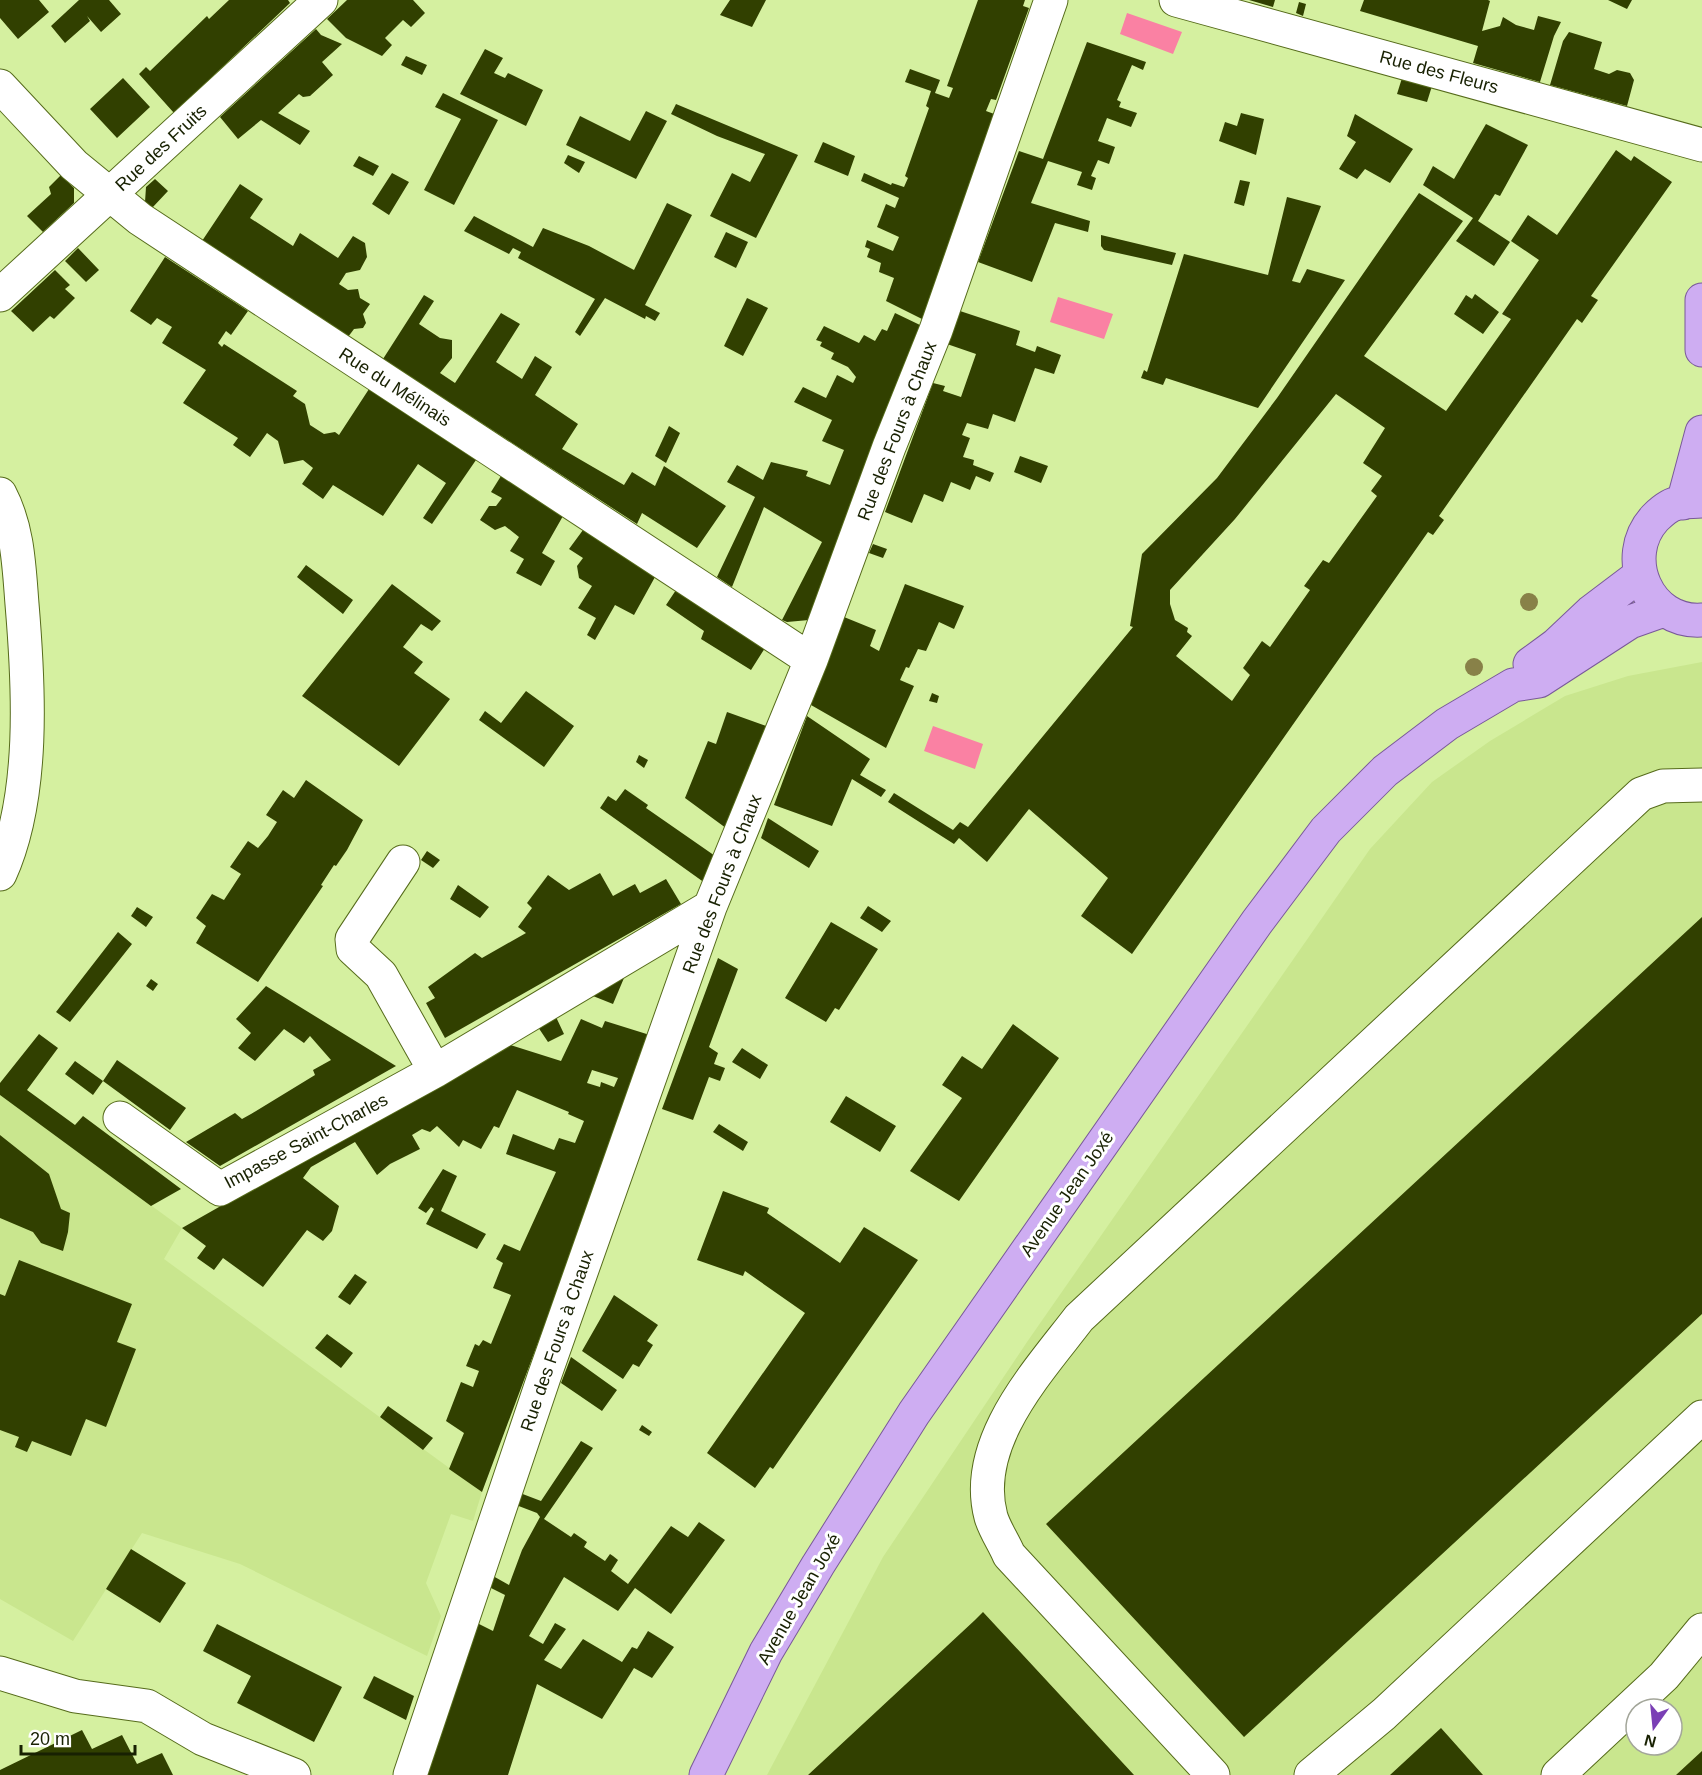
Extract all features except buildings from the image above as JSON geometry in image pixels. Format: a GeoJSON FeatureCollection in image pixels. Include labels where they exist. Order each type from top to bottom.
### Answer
{"type":"FeatureCollection","features":[{"type":"Feature","properties":{"kind":"main road"},"geometry":{"type":"LineString","coordinates":[[1702,300],[1702,350]]}},
{"type":"Feature","properties":{"kind":"main road"},"geometry":{"type":"LineString","coordinates":[[1702,432],[1693,502],[1664,510],[1647,529],[1639,551],[1640,575],[1649,594],[1664,610],[1692,621],[1702,620]]}},
{"type":"Feature","properties":{"kind":"main road","name":"Avenue Jean Joxé"},"geometry":{"type":"LineString","coordinates":[[706,1775],[766,1652],[908,1422],[1296,868],[1326,830],[1385,771],[1447,724],[1513,685],[1531,663],[1556,645],[1591,612],[1640,575]]}},
{"type":"Feature","properties":{"kind":"main road","name":"Avenue Jean Joxé"},"geometry":{"type":"LineString","coordinates":[[1513,685],[1539,681],[1630,622],[1664,610]]}},
{"type":"Feature","properties":{"kind":"street","name":"Rue des Fruits"},"geometry":{"type":"LineString","coordinates":[[0,296],[321,0]]}},
{"type":"Feature","properties":{"kind":"street","name":"Rue des Fours à Chaux"},"geometry":{"type":"LineString","coordinates":[[410,1775],[486,1548],[710,907],[811,660],[885,458],[936,330],[1051,0]]}},
{"type":"Feature","properties":{"kind":"street","name":"Rue des Fleurs"},"geometry":{"type":"LineString","coordinates":[[1176,0],[1702,145]]}},
{"type":"Feature","properties":{"kind":"street","name":"Rue du Mélinais"},"geometry":{"type":"LineString","coordinates":[[0,86],[74,165],[109,196],[811,660]]}},
{"type":"Feature","properties":{"kind":"street"},"geometry":{"type":"LineString","coordinates":[[0,494],[12,516],[18,563],[29,711],[17,816],[0,874]]}},
{"type":"Feature","properties":{"kind":"street"},"geometry":{"type":"LineString","coordinates":[[1213,1775],[1009,1555],[991,1518],[987,1477],[994,1443],[1037,1373],[1079,1318],[1641,794],[1663,786],[1702,785]]}},
{"type":"Feature","properties":{"kind":"street"},"geometry":{"type":"LineString","coordinates":[[403,862],[352,939],[353,950],[381,975],[435,1071]]}},
{"type":"Feature","properties":{"kind":"street","name":"Impasse Saint-Charles"},"geometry":{"type":"LineString","coordinates":[[120,1118],[220,1189],[435,1071],[710,907]]}},
{"type":"Feature","properties":{"kind":"street"},"geometry":{"type":"LineString","coordinates":[[1311,1775],[1384,1714],[1702,1417]]}},
{"type":"Feature","properties":{"kind":"street"},"geometry":{"type":"LineString","coordinates":[[1558,1775],[1664,1676],[1702,1630]]}},
{"type":"Feature","properties":{"kind":"street"},"geometry":{"type":"LineString","coordinates":[[0,1673],[75,1696],[147,1706],[203,1739],[294,1775]]}},
{"type":"Feature","properties":{"kind":"shaded area"},"geometry":{"type":"Polygon","coordinates":[[[1127,13],[1182,32],[1173,54],[1120,34],[1127,13]]]}},
{"type":"Feature","properties":{"kind":"shaded area"},"geometry":{"type":"Polygon","coordinates":[[[1058,297],[1113,314],[1104,339],[1050,322],[1058,297]]]}},
{"type":"Feature","properties":{"kind":"shaded area"},"geometry":{"type":"Polygon","coordinates":[[[1702,662],[1702,1775],[767,1775],[883,1557],[1027,1342],[1370,849],[1432,782],[1490,741],[1565,696],[1628,676],[1702,662]]]}},
{"type":"Feature","properties":{"kind":"shaded area"},"geometry":{"type":"Polygon","coordinates":[[[933,726],[983,744],[975,769],[924,751],[933,726]]]}},
{"type":"Feature","properties":{"kind":"shaded area"},"geometry":{"type":"Polygon","coordinates":[[[0,1095],[182,1228],[164,1259],[482,1492],[473,1521],[451,1514],[426,1583],[441,1616],[427,1656],[240,1564],[142,1533],[73,1641],[0,1599],[0,1095]]]}}]}
